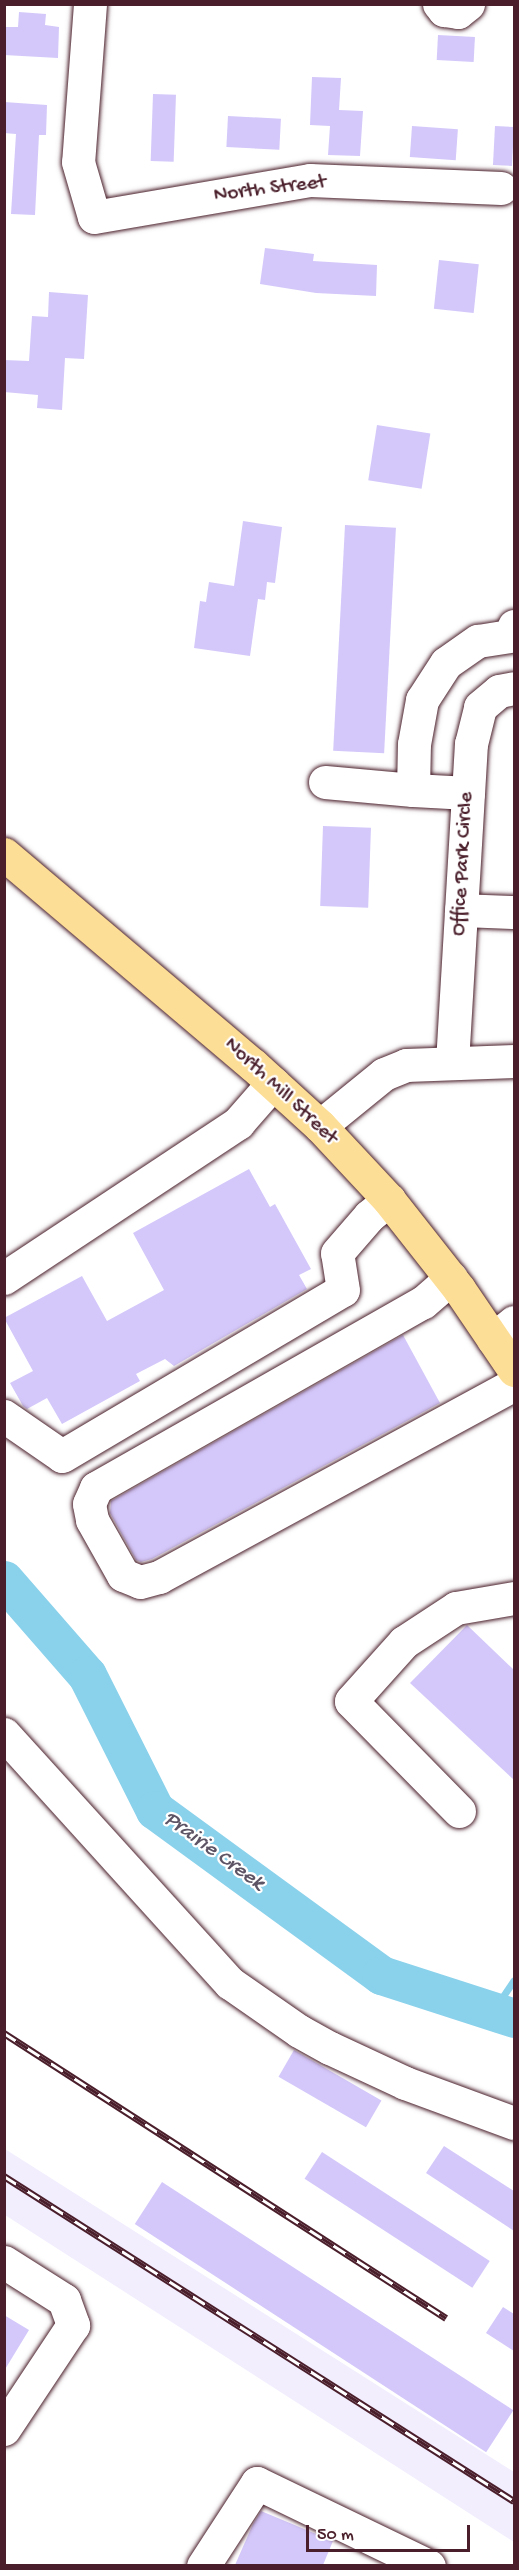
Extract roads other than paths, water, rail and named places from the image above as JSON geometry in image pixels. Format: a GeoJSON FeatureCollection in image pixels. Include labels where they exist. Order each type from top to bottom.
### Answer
{"type":"FeatureCollection","features":[{"type":"Feature","properties":{"kind":"main road","name":"North Mill Street"},"geometry":{"type":"LineString","coordinates":[[4,854],[273,1083],[320,1126],[389,1200],[451,1278],[504,1331],[514,1370]]}},
{"type":"Feature","properties":{"kind":"street","name":"North Street"},"geometry":{"type":"LineString","coordinates":[[90,4],[78,162],[94,217],[310,180],[501,188]]}},
{"type":"Feature","properties":{"kind":"street"},"geometry":{"type":"LineString","coordinates":[[440,4],[444,10],[458,12],[468,4]]}},
{"type":"Feature","properties":{"kind":"street"},"geometry":{"type":"LineString","coordinates":[[513,688],[514,626]]}},
{"type":"Feature","properties":{"kind":"street"},"geometry":{"type":"LineString","coordinates":[[413,790],[414,744],[422,700],[446,663],[478,641],[514,635]]}},
{"type":"Feature","properties":{"kind":"street","name":"Office Park Circle"},"geometry":{"type":"LineString","coordinates":[[452,1064],[471,744],[480,707],[499,691],[513,688]]}},
{"type":"Feature","properties":{"kind":"street"},"geometry":{"type":"LineString","coordinates":[[325,782],[468,793]]}},
{"type":"Feature","properties":{"kind":"street"},"geometry":{"type":"LineString","coordinates":[[461,910],[514,912]]}},
{"type":"Feature","properties":{"kind":"street"},"geometry":{"type":"LineString","coordinates":[[320,1126],[384,1074],[406,1065],[514,1061]]}},
{"type":"Feature","properties":{"kind":"street"},"geometry":{"type":"LineString","coordinates":[[4,1278],[238,1123],[273,1083]]}},
{"type":"Feature","properties":{"kind":"street"},"geometry":{"type":"LineString","coordinates":[[4,1416],[62,1456],[343,1290],[337,1253],[369,1216],[389,1200]]}},
{"type":"Feature","properties":{"kind":"street"},"geometry":{"type":"LineString","coordinates":[[451,1278],[423,1302],[96,1488],[88,1504],[92,1520],[123,1575],[140,1582],[159,1577],[514,1384]]}},
{"type":"Feature","properties":{"kind":"street"},"geometry":{"type":"LineString","coordinates":[[459,1811],[351,1701],[404,1642],[456,1608],[514,1598]]}},
{"type":"Feature","properties":{"kind":"street"},"geometry":{"type":"LineString","coordinates":[[4,1734],[230,1983],[299,2031],[330,2048],[405,2083],[514,2123]]}},
{"type":"Feature","properties":{"kind":"street"},"geometry":{"type":"LineString","coordinates":[[4,2262],[64,2300],[73,2325],[4,2429]]}},
{"type":"Feature","properties":{"kind":"street"},"geometry":{"type":"LineString","coordinates":[[203,2565],[257,2483],[429,2565]]}},
{"type":"Feature","properties":{"kind":"waterway","name":"Prairie Creek"},"geometry":{"type":"LineString","coordinates":[[4,1580],[87,1675],[155,1810],[381,1975],[514,2018]]}},
{"type":"Feature","properties":{"kind":"waterway"},"geometry":{"type":"LineString","coordinates":[[493,2011],[514,1980]]}},
{"type":"Feature","properties":{"kind":"railway"},"geometry":{"type":"LineString","coordinates":[[4,2033],[446,2318]]}},
{"type":"Feature","properties":{"kind":"railway"},"geometry":{"type":"LineString","coordinates":[[4,2176],[514,2501]]}}]}
